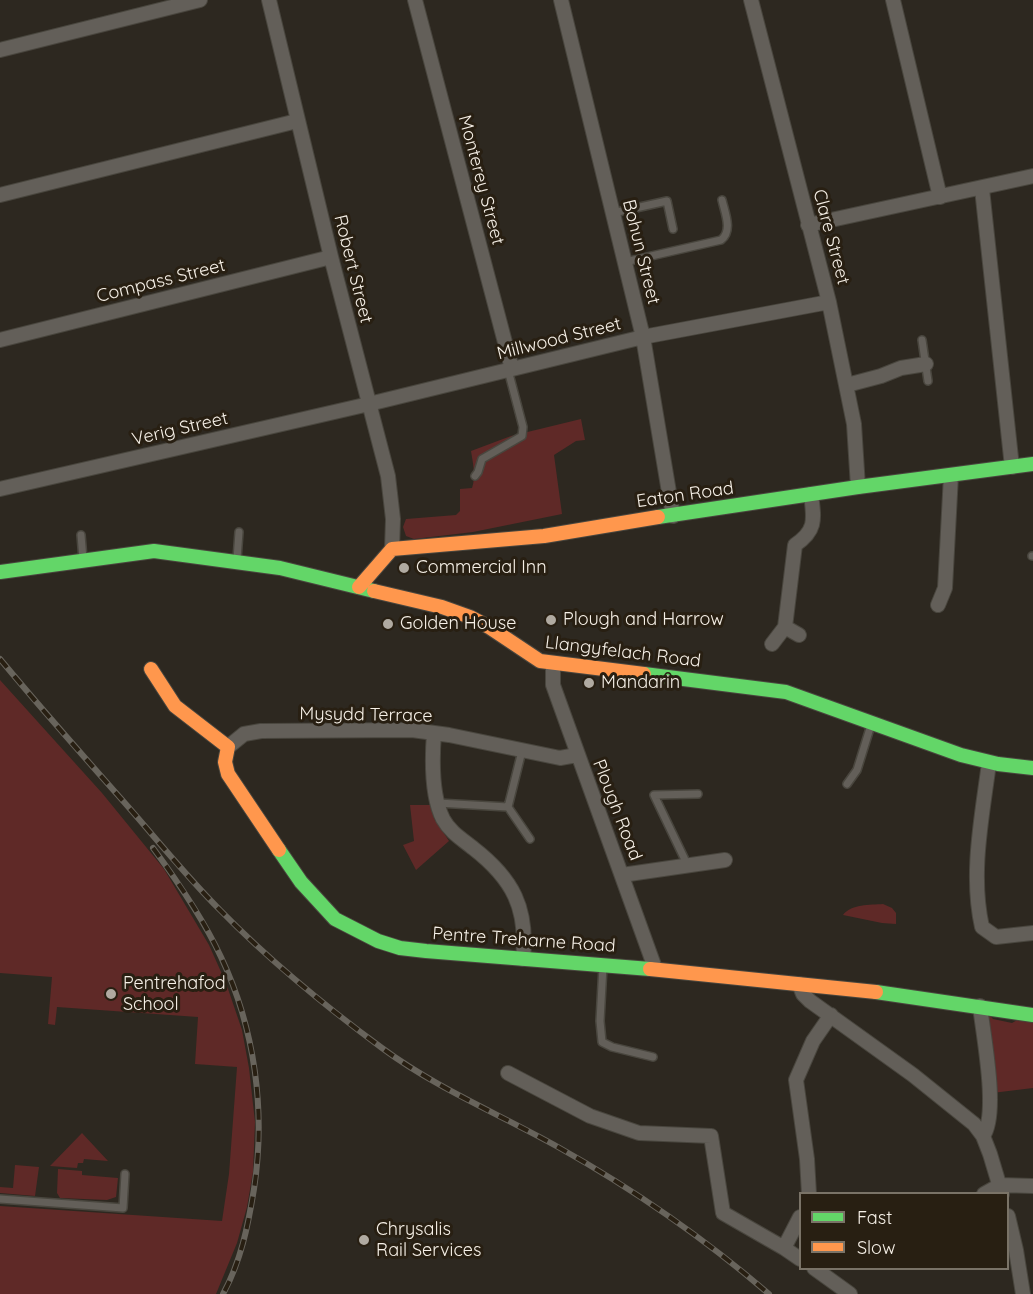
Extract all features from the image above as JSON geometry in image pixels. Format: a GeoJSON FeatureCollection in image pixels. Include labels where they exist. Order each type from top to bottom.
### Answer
{"type":"FeatureCollection","features":[{"type":"Feature","properties":{"kind":"street"},"geometry":{"type":"LineString","coordinates":[[0,50],[200,0]]}},
{"type":"Feature","properties":{"kind":"street","name":"Robert Street"},"geometry":{"type":"LineString","coordinates":[[269,0],[297,121],[388,476],[393,519],[392,549]]}},
{"type":"Feature","properties":{"kind":"street","name":"Monterey Street"},"geometry":{"type":"LineString","coordinates":[[415,0],[510,370]]}},
{"type":"Feature","properties":{"kind":"street","name":"Bohun Street"},"geometry":{"type":"LineString","coordinates":[[561,0],[643,337],[672,516]]}},
{"type":"Feature","properties":{"kind":"street","name":"Clare Street"},"geometry":{"type":"LineString","coordinates":[[752,0],[829,302],[854,424],[858,487]]}},
{"type":"Feature","properties":{"kind":"street"},"geometry":{"type":"LineString","coordinates":[[893,0],[940,197]]}},
{"type":"Feature","properties":{"kind":"street"},"geometry":{"type":"LineString","coordinates":[[0,195],[297,121]]}},
{"type":"Feature","properties":{"kind":"street"},"geometry":{"type":"LineString","coordinates":[[808,225],[982,189],[1033,176]]}},
{"type":"Feature","properties":{"kind":"street"},"geometry":{"type":"LineString","coordinates":[[982,189],[1012,467]]}},
{"type":"Feature","properties":{"kind":"street","name":"Compass Street"},"geometry":{"type":"LineString","coordinates":[[0,340],[331,257]]}},
{"type":"Feature","properties":{"kind":"street","name":"Millwood Street"},"geometry":{"type":"LineString","coordinates":[[369,404],[643,337],[829,302]]}},
{"type":"Feature","properties":{"kind":"street"},"geometry":{"type":"LineString","coordinates":[[847,385],[901,368],[926,364]]}},
{"type":"Feature","properties":{"kind":"street","name":"Verig Street"},"geometry":{"type":"LineString","coordinates":[[0,489],[369,404]]}},
{"type":"Feature","properties":{"kind":"street","name":"Eaton Road"},"geometry":{"type":"LineString","coordinates":[[392,549],[544,536],[602,525],[858,487],[1033,464]]}},
{"type":"Feature","properties":{"kind":"street"},"geometry":{"type":"LineString","coordinates":[[938,605],[945,588],[951,475]]}},
{"type":"Feature","properties":{"kind":"street"},"geometry":{"type":"LineString","coordinates":[[772,644],[786,627],[795,545],[805,538],[814,520],[811,494]]}},
{"type":"Feature","properties":{"kind":"street"},"geometry":{"type":"LineString","coordinates":[[360,587],[392,549]]}},
{"type":"Feature","properties":{"kind":"street","name":"Llangyfelach Road"},"geometry":{"type":"LineString","coordinates":[[0,572],[154,552],[198,555],[280,568],[464,614],[497,632],[527,656],[553,664],[786,692],[820,702],[928,745],[989,763],[1033,768]]}},
{"type":"Feature","properties":{"kind":"street"},"geometry":{"type":"LineString","coordinates":[[786,627],[799,635]]}},
{"type":"Feature","properties":{"kind":"street","name":"Plough Road"},"geometry":{"type":"LineString","coordinates":[[553,664],[553,685],[655,968]]}},
{"type":"Feature","properties":{"kind":"street"},"geometry":{"type":"LineString","coordinates":[[151,669],[170,709],[228,747]]}},
{"type":"Feature","properties":{"kind":"street","name":"Mysydd Terrace"},"geometry":{"type":"LineString","coordinates":[[228,747],[244,734],[261,731],[412,730],[560,759],[577,755]]}},
{"type":"Feature","properties":{"kind":"street"},"geometry":{"type":"LineString","coordinates":[[434,733],[434,773],[438,803],[443,819],[449,828],[493,865],[514,892],[525,935],[523,959]]}},
{"type":"Feature","properties":{"kind":"street","name":"Pentre Treharne Road"},"geometry":{"type":"LineString","coordinates":[[228,747],[225,762],[228,774],[301,882],[335,919],[378,941],[400,948],[655,968],[799,984],[980,1006],[1033,1015]]}},
{"type":"Feature","properties":{"kind":"street"},"geometry":{"type":"LineString","coordinates":[[989,763],[979,834],[977,904],[982,927],[996,937],[1033,933]]}},
{"type":"Feature","properties":{"kind":"street"},"geometry":{"type":"LineString","coordinates":[[622,875],[725,860]]}},
{"type":"Feature","properties":{"kind":"street"},"geometry":{"type":"LineString","coordinates":[[799,984],[803,994],[940,1095],[974,1124],[983,1136],[1001,1189],[1033,1186]]}},
{"type":"Feature","properties":{"kind":"street"},"geometry":{"type":"LineString","coordinates":[[980,1006],[990,1106],[989,1125],[983,1136]]}},
{"type":"Feature","properties":{"kind":"street"},"geometry":{"type":"LineString","coordinates":[[809,1192],[807,1159],[795,1080],[813,1041],[831,1015]]}},
{"type":"Feature","properties":{"kind":"street"},"geometry":{"type":"LineString","coordinates":[[508,1073],[590,1116],[639,1133],[711,1136],[723,1213],[799,1258]]}},
{"type":"Feature","properties":{"kind":"street"},"geometry":{"type":"LineString","coordinates":[[1009,1220],[1023,1294]]}},
{"type":"Feature","properties":{"kind":"street"},"geometry":{"type":"LineString","coordinates":[[784,1248],[799,1221]]}},
{"type":"Feature","properties":{"kind":"street"},"geometry":{"type":"LineString","coordinates":[[821,1270],[850,1294]]}},
{"type":"Feature","properties":{"kind":"lane"},"geometry":{"type":"LineString","coordinates":[[625,262],[721,240],[727,231],[722,200]]}},
{"type":"Feature","properties":{"kind":"lane"},"geometry":{"type":"LineString","coordinates":[[613,213],[667,201],[673,229]]}},
{"type":"Feature","properties":{"kind":"lane"},"geometry":{"type":"LineString","coordinates":[[922,340],[928,381]]}},
{"type":"Feature","properties":{"kind":"lane"},"geometry":{"type":"LineString","coordinates":[[475,476],[482,459],[522,436],[523,427],[510,370]]}},
{"type":"Feature","properties":{"kind":"lane"},"geometry":{"type":"LineString","coordinates":[[237,561],[239,532]]}},
{"type":"Feature","properties":{"kind":"lane"},"geometry":{"type":"LineString","coordinates":[[81,535],[83,560]]}},
{"type":"Feature","properties":{"kind":"lane"},"geometry":{"type":"LineString","coordinates":[[847,783],[857,770],[872,723]]}},
{"type":"Feature","properties":{"kind":"lane"},"geometry":{"type":"LineString","coordinates":[[522,751],[508,807],[530,839]]}},
{"type":"Feature","properties":{"kind":"lane"},"geometry":{"type":"LineString","coordinates":[[687,864],[654,795],[698,794]]}},
{"type":"Feature","properties":{"kind":"lane"},"geometry":{"type":"LineString","coordinates":[[438,803],[508,807]]}},
{"type":"Feature","properties":{"kind":"lane"},"geometry":{"type":"LineString","coordinates":[[603,964],[600,1021],[602,1042],[612,1047],[653,1057]]}},
{"type":"Feature","properties":{"kind":"lane"},"geometry":{"type":"LineString","coordinates":[[0,1199],[123,1208],[125,1173]]}},
{"type":"Feature","properties":{"kind":"shaded area"},"geometry":{"type":"Polygon","coordinates":[[[581,419],[585,440],[576,441],[554,455],[562,514],[473,532],[414,539],[406,536],[403,527],[406,519],[456,515],[460,511],[460,489],[472,488],[473,483],[474,470],[471,451],[511,436],[581,419]]]}},
{"type":"Feature","properties":{"kind":"shaded area"},"geometry":{"type":"Polygon","coordinates":[[[0,680],[102,793],[164,869],[209,945],[226,983],[242,1030],[255,1122],[253,1172],[247,1207],[237,1243],[216,1294],[0,1294],[0,1206],[222,1221],[229,1174],[237,1067],[195,1064],[198,1017],[57,1007],[55,1025],[48,1024],[52,977],[0,973],[0,680]]]}},
{"type":"Feature","properties":{"kind":"shaded area"},"geometry":{"type":"Polygon","coordinates":[[[410,805],[431,805],[434,818],[449,841],[416,870],[403,845],[414,841],[410,805]]]}},
{"type":"Feature","properties":{"kind":"shaded area"},"geometry":{"type":"Polygon","coordinates":[[[883,904],[892,908],[896,913],[896,924],[843,915],[846,911],[856,907],[883,904]]]}},
{"type":"Feature","properties":{"kind":"shaded area"},"geometry":{"type":"Polygon","coordinates":[[[987,1012],[993,1019],[1012,1023],[1019,1019],[1033,1021],[1033,1088],[992,1093],[987,1012]]]}},
{"type":"Feature","properties":{"kind":"shaded area"},"geometry":{"type":"Polygon","coordinates":[[[82,1133],[108,1161],[84,1159],[83,1163],[78,1163],[77,1168],[50,1166],[82,1133]]]}},
{"type":"Feature","properties":{"kind":"shaded area"},"geometry":{"type":"Polygon","coordinates":[[[15,1165],[39,1167],[35,1196],[0,1193],[0,1187],[13,1188],[15,1165]]]}},
{"type":"Feature","properties":{"kind":"shaded area"},"geometry":{"type":"Polygon","coordinates":[[[58,1169],[82,1171],[82,1175],[118,1178],[116,1197],[107,1200],[60,1198],[57,1193],[58,1169]]]}},
{"type":"Feature","properties":{"kind":"railway"},"geometry":{"type":"LineString","coordinates":[[0,659],[206,896],[258,947],[319,999],[382,1048],[424,1076],[558,1147],[641,1197],[719,1253],[769,1294]]}},
{"type":"Feature","properties":{"kind":"railway"},"geometry":{"type":"LineString","coordinates":[[153,848],[190,901],[221,957],[242,1013],[255,1071],[259,1130],[254,1189],[243,1243],[235,1269],[223,1294]]}},
{"type":"Feature","properties":{"kind":"traffic: fast"},"geometry":{"type":"LineString","coordinates":[[658,517],[1033,464]]}},
{"type":"Feature","properties":{"kind":"traffic: fast"},"geometry":{"type":"LineString","coordinates":[[0,572],[154,551],[280,568],[374,591]]}},
{"type":"Feature","properties":{"kind":"traffic: fast"},"geometry":{"type":"LineString","coordinates":[[644,674],[786,692],[961,755],[998,764],[1033,768]]}},
{"type":"Feature","properties":{"kind":"traffic: fast"},"geometry":{"type":"LineString","coordinates":[[279,850],[301,882],[335,919],[378,941],[400,948],[426,951],[650,969]]}},
{"type":"Feature","properties":{"kind":"traffic: fast"},"geometry":{"type":"LineString","coordinates":[[876,992],[1033,1015]]}},
{"type":"Feature","properties":{"kind":"traffic: slow"},"geometry":{"type":"LineString","coordinates":[[359,587],[392,549],[544,536],[658,517]]}},
{"type":"Feature","properties":{"kind":"traffic: slow"},"geometry":{"type":"LineString","coordinates":[[374,591],[442,607],[470,617],[540,661],[644,674]]}},
{"type":"Feature","properties":{"kind":"traffic: slow"},"geometry":{"type":"LineString","coordinates":[[151,669],[175,706],[228,747],[225,762],[228,774],[279,850]]}},
{"type":"Feature","properties":{"kind":"traffic: slow"},"geometry":{"type":"LineString","coordinates":[[650,969],[876,992]]}},
{"type":"Feature","properties":{"kind":"place","name":"Commercial Inn"},"geometry":{"type":"Point","coordinates":[404,568]}},
{"type":"Feature","properties":{"kind":"place","name":"Plough and Harrow"},"geometry":{"type":"Point","coordinates":[551,620]}},
{"type":"Feature","properties":{"kind":"place","name":"Golden House"},"geometry":{"type":"Point","coordinates":[388,624]}},
{"type":"Feature","properties":{"kind":"place","name":"Mandarin"},"geometry":{"type":"Point","coordinates":[589,683]}},
{"type":"Feature","properties":{"kind":"place","name":"Pentrehafod School"},"geometry":{"type":"Point","coordinates":[111,994]}},
{"type":"Feature","properties":{"kind":"place","name":"Chrysalis Rail Services"},"geometry":{"type":"Point","coordinates":[364,1240]}}]}
